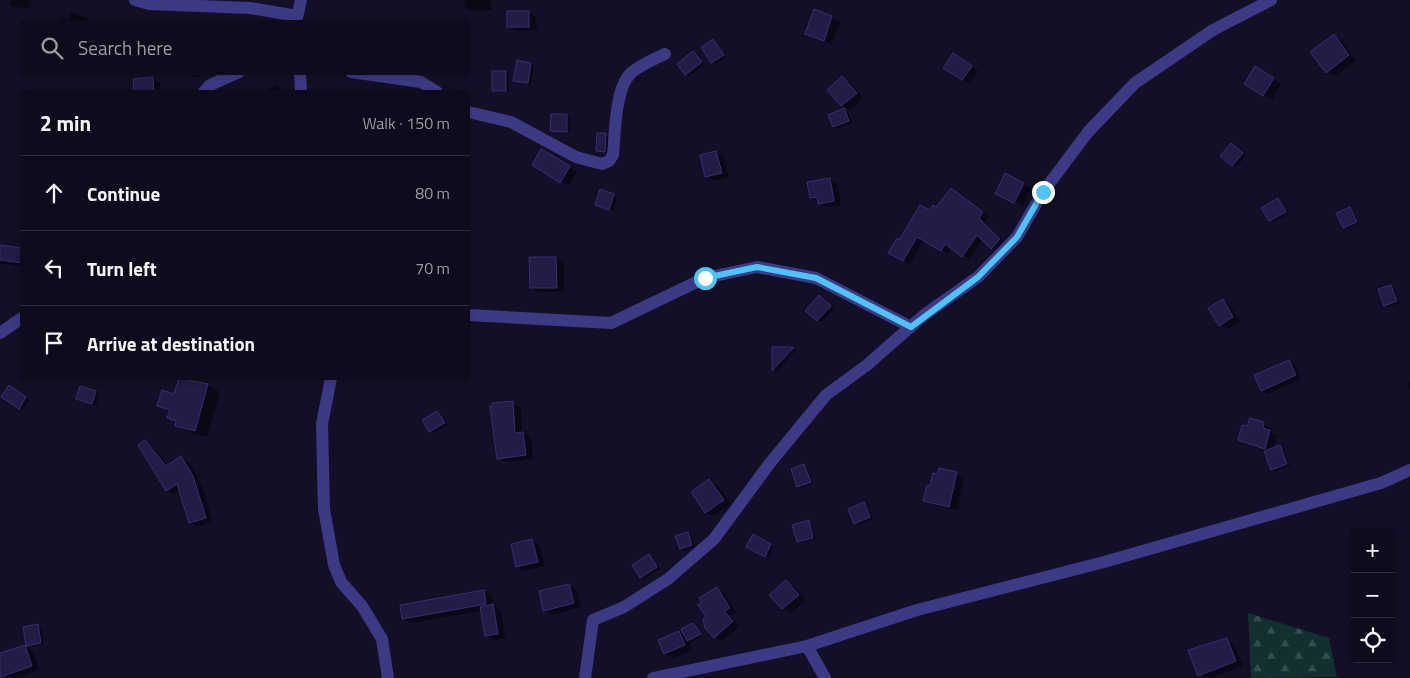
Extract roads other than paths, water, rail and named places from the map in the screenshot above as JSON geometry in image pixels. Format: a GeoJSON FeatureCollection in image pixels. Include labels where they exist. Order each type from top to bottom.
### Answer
{"type":"FeatureCollection","features":[{"type":"Feature","properties":{"kind":"street"},"geometry":{"type":"LineString","coordinates":[[135,0],[149,4],[250,8],[296,19],[301,0]]}},
{"type":"Feature","properties":{"kind":"street"},"geometry":{"type":"LineString","coordinates":[[585,678],[593,620],[624,607],[668,579],[696,557],[714,539],[770,463],[826,395],[911,327],[978,277],[1017,237],[1043,192],[1088,132],[1136,83],[1213,30],[1271,0]]}},
{"type":"Feature","properties":{"kind":"street"},"geometry":{"type":"LineString","coordinates":[[470,112],[511,122],[576,157],[602,164],[609,161],[613,156],[616,116],[624,81],[640,67],[665,54]]}},
{"type":"Feature","properties":{"kind":"street"},"geometry":{"type":"LineString","coordinates":[[206,90],[210,85],[232,75]]}},
{"type":"Feature","properties":{"kind":"street"},"geometry":{"type":"LineString","coordinates":[[300,75],[301,90]]}},
{"type":"Feature","properties":{"kind":"street"},"geometry":{"type":"LineString","coordinates":[[372,75],[420,82],[434,90]]}},
{"type":"Feature","properties":{"kind":"street"},"geometry":{"type":"LineString","coordinates":[[470,315],[611,323],[705,278],[757,267],[816,278],[911,327]]}},
{"type":"Feature","properties":{"kind":"street"},"geometry":{"type":"LineString","coordinates":[[0,333],[20,319]]}},
{"type":"Feature","properties":{"kind":"street"},"geometry":{"type":"LineString","coordinates":[[331,380],[322,424],[324,509],[334,565],[341,582],[362,606],[382,640],[388,678]]}},
{"type":"Feature","properties":{"kind":"street"},"geometry":{"type":"LineString","coordinates":[[653,678],[808,646],[917,610],[1104,562],[1381,484],[1410,470]]}},
{"type":"Feature","properties":{"kind":"street"},"geometry":{"type":"LineString","coordinates":[[808,646],[825,678]]}}]}
